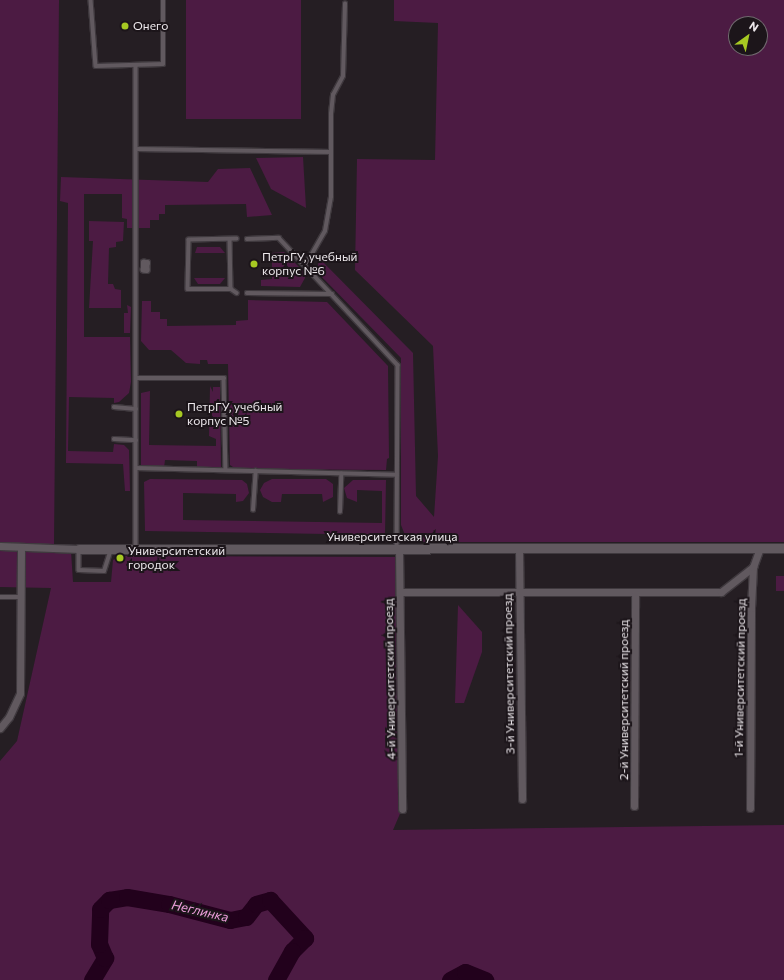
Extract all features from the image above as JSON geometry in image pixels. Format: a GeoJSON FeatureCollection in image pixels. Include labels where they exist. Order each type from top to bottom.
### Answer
{"type":"FeatureCollection","features":[{"type":"Feature","properties":{"kind":"street","name":"Университетская улица"},"geometry":{"type":"LineString","coordinates":[[0,546],[79,549],[784,548]]}},
{"type":"Feature","properties":{"kind":"street"},"geometry":{"type":"LineString","coordinates":[[0,728],[9,717],[20,693],[21,547]]}},
{"type":"Feature","properties":{"kind":"street","name":"4-й Университетский проезд"},"geometry":{"type":"LineString","coordinates":[[398,548],[400,592],[402,809]]}},
{"type":"Feature","properties":{"kind":"street","name":"3-й Университетский проезд"},"geometry":{"type":"LineString","coordinates":[[519,548],[522,799]]}},
{"type":"Feature","properties":{"kind":"street","name":"1-й Университетский проезд"},"geometry":{"type":"LineString","coordinates":[[750,808],[753,567],[760,548]]}},
{"type":"Feature","properties":{"kind":"street"},"geometry":{"type":"LineString","coordinates":[[400,592],[519,590],[635,594],[721,592],[753,567]]}},
{"type":"Feature","properties":{"kind":"street","name":"2-й Университетский проезд"},"geometry":{"type":"LineString","coordinates":[[634,806],[635,594]]}},
{"type":"Feature","properties":{"kind":"street"},"geometry":{"type":"LineString","coordinates":[[0,717],[9,717]]}},
{"type":"Feature","properties":{"kind":"lane"},"geometry":{"type":"LineString","coordinates":[[92,0],[96,66],[163,64],[162,0]]}},
{"type":"Feature","properties":{"kind":"lane"},"geometry":{"type":"LineString","coordinates":[[305,266],[325,231],[331,197],[330,152],[333,96],[343,76],[345,4]]}},
{"type":"Feature","properties":{"kind":"lane"},"geometry":{"type":"LineString","coordinates":[[136,66],[138,149],[136,549]]}},
{"type":"Feature","properties":{"kind":"lane"},"geometry":{"type":"LineString","coordinates":[[138,149],[330,152]]}},
{"type":"Feature","properties":{"kind":"lane"},"geometry":{"type":"LineString","coordinates":[[247,239],[279,238],[398,365],[398,548]]}},
{"type":"Feature","properties":{"kind":"lane"},"geometry":{"type":"LineString","coordinates":[[230,239],[231,289]]}},
{"type":"Feature","properties":{"kind":"lane"},"geometry":{"type":"LineString","coordinates":[[237,239],[189,240],[188,289],[231,289],[237,293]]}},
{"type":"Feature","properties":{"kind":"lane"},"geometry":{"type":"LineString","coordinates":[[247,294],[332,294]]}},
{"type":"Feature","properties":{"kind":"lane"},"geometry":{"type":"LineString","coordinates":[[136,378],[224,378],[226,470]]}},
{"type":"Feature","properties":{"kind":"lane"},"geometry":{"type":"LineString","coordinates":[[114,407],[136,409]]}},
{"type":"Feature","properties":{"kind":"lane"},"geometry":{"type":"LineString","coordinates":[[114,439],[136,440]]}},
{"type":"Feature","properties":{"kind":"lane"},"geometry":{"type":"LineString","coordinates":[[136,468],[397,475]]}},
{"type":"Feature","properties":{"kind":"lane"},"geometry":{"type":"LineString","coordinates":[[253,510],[256,471]]}},
{"type":"Feature","properties":{"kind":"lane"},"geometry":{"type":"LineString","coordinates":[[340,512],[341,474]]}},
{"type":"Feature","properties":{"kind":"lane"},"geometry":{"type":"LineString","coordinates":[[79,549],[79,570],[104,571],[112,549]]}},
{"type":"Feature","properties":{"kind":"lane"},"geometry":{"type":"LineString","coordinates":[[0,596],[21,597]]}},
{"type":"Feature","properties":{"kind":"shaded area"},"geometry":{"type":"Polygon","coordinates":[[[0,0],[59,0],[54,544],[56,550],[71,551],[73,582],[111,582],[113,560],[119,556],[400,557],[402,809],[393,830],[784,825],[784,980],[0,980],[0,761],[17,741],[51,588],[0,587],[0,0]]]}},
{"type":"Feature","properties":{"kind":"shaded area"},"geometry":{"type":"Polygon","coordinates":[[[186,0],[301,0],[301,119],[186,119],[186,0]]]}},
{"type":"Feature","properties":{"kind":"shaded area"},"geometry":{"type":"Polygon","coordinates":[[[394,0],[784,0],[784,542],[414,542],[405,535],[401,525],[401,358],[317,272],[319,258],[413,353],[416,496],[434,517],[438,456],[433,346],[355,270],[357,159],[435,160],[438,23],[394,21],[394,0]]]}},
{"type":"Feature","properties":{"kind":"shaded area"},"geometry":{"type":"Polygon","coordinates":[[[303,157],[306,208],[271,189],[256,158],[303,157]]]}},
{"type":"Feature","properties":{"kind":"shaded area"},"geometry":{"type":"Polygon","coordinates":[[[250,168],[272,215],[247,217],[246,204],[165,205],[165,214],[159,214],[159,220],[150,220],[150,228],[127,228],[127,219],[122,218],[122,194],[84,194],[84,337],[130,337],[131,382],[129,393],[119,402],[114,403],[114,398],[69,397],[68,451],[113,452],[114,444],[124,445],[129,450],[130,491],[125,491],[123,464],[66,463],[68,203],[60,201],[61,177],[208,182],[218,169],[250,168]]]}},
{"type":"Feature","properties":{"kind":"shaded area"},"geometry":{"type":"Polygon","coordinates":[[[89,221],[124,222],[123,241],[116,242],[116,247],[109,248],[108,284],[113,284],[115,289],[121,290],[121,308],[89,308],[93,241],[89,241],[89,221]]]}},
{"type":"Feature","properties":{"kind":"shaded area"},"geometry":{"type":"Polygon","coordinates":[[[197,247],[220,247],[225,253],[195,253],[197,247]]]}},
{"type":"Feature","properties":{"kind":"shaded area"},"geometry":{"type":"Polygon","coordinates":[[[284,252],[304,272],[305,278],[300,287],[261,286],[261,280],[272,279],[272,253],[284,252]]]}},
{"type":"Feature","properties":{"kind":"shaded area"},"geometry":{"type":"Polygon","coordinates":[[[194,278],[225,278],[220,284],[198,284],[194,278]]]}},
{"type":"Feature","properties":{"kind":"shaded area"},"geometry":{"type":"Polygon","coordinates":[[[248,300],[327,302],[388,366],[389,458],[387,459],[386,470],[236,469],[230,465],[228,364],[208,364],[207,360],[200,360],[200,364],[186,363],[171,350],[149,350],[141,341],[142,301],[151,301],[151,312],[160,312],[160,319],[167,319],[167,326],[236,325],[236,321],[248,320],[248,300]]]}},
{"type":"Feature","properties":{"kind":"shaded area"},"geometry":{"type":"Polygon","coordinates":[[[127,305],[131,307],[130,333],[124,333],[124,313],[128,313],[127,305]]]}},
{"type":"Feature","properties":{"kind":"shaded area"},"geometry":{"type":"Polygon","coordinates":[[[210,386],[213,392],[213,387],[220,387],[221,470],[197,469],[197,461],[165,460],[164,468],[141,468],[141,393],[150,391],[149,445],[216,446],[216,439],[209,436],[210,386]]]}},
{"type":"Feature","properties":{"kind":"shaded area"},"geometry":{"type":"Polygon","coordinates":[[[150,479],[242,480],[247,484],[249,493],[243,501],[236,502],[236,494],[183,493],[183,520],[382,523],[382,491],[357,490],[357,502],[347,498],[344,488],[353,480],[386,480],[385,535],[145,531],[144,482],[150,479]]]}},
{"type":"Feature","properties":{"kind":"shaded area"},"geometry":{"type":"Polygon","coordinates":[[[272,479],[326,479],[333,484],[333,497],[323,502],[322,494],[282,494],[281,502],[272,502],[263,497],[260,490],[264,483],[272,479]]]}},
{"type":"Feature","properties":{"kind":"shaded area"},"geometry":{"type":"Polygon","coordinates":[[[776,576],[784,576],[784,591],[776,591],[776,576]]]}},
{"type":"Feature","properties":{"kind":"shaded area"},"geometry":{"type":"Polygon","coordinates":[[[458,605],[482,632],[482,652],[464,703],[455,703],[458,605]]]}},
{"type":"Feature","properties":{"kind":"waterway","name":"Неглинка"},"geometry":{"type":"LineString","coordinates":[[92,980],[105,958],[99,944],[100,909],[109,900],[127,897],[169,904],[230,920],[246,917],[256,904],[270,900],[305,938],[292,951],[276,980]]}},
{"type":"Feature","properties":{"kind":"waterway","name":"Неглинка"},"geometry":{"type":"LineString","coordinates":[[450,980],[465,972],[485,980]]}},
{"type":"Feature","properties":{"kind":"place","name":"Онего"},"geometry":{"type":"Point","coordinates":[125,26]}},
{"type":"Feature","properties":{"kind":"place","name":"ПетрГУ, учебный корпус №6"},"geometry":{"type":"Point","coordinates":[254,264]}},
{"type":"Feature","properties":{"kind":"place","name":"ПетрГУ, учебный корпус №5"},"geometry":{"type":"Point","coordinates":[179,414]}},
{"type":"Feature","properties":{"kind":"place","name":"Университетский городок"},"geometry":{"type":"Point","coordinates":[120,558]}}]}
